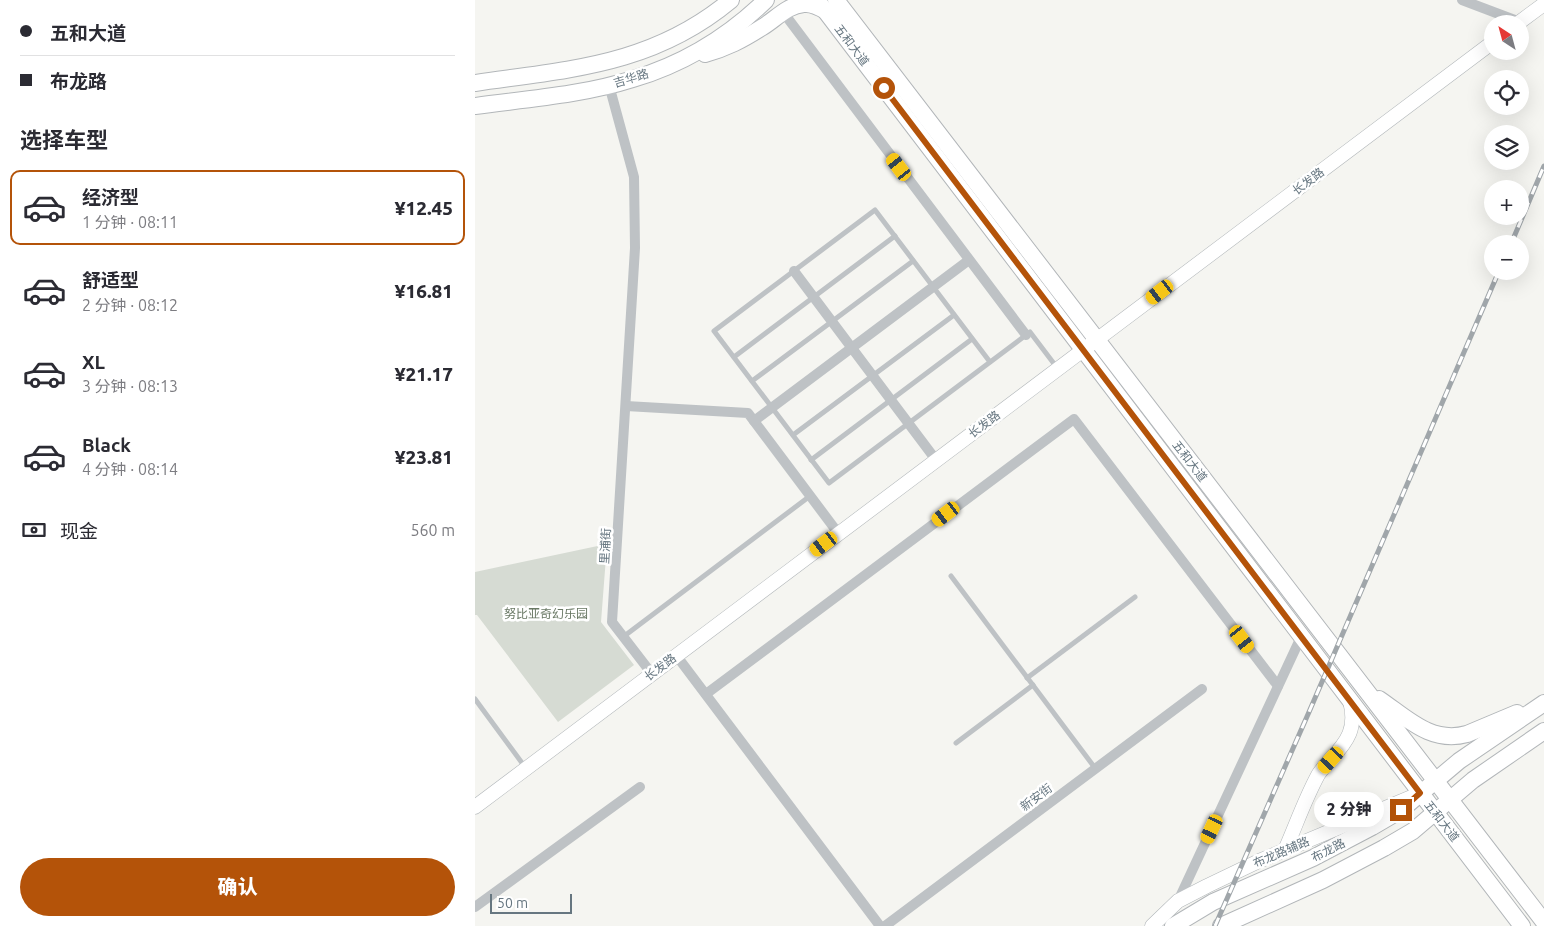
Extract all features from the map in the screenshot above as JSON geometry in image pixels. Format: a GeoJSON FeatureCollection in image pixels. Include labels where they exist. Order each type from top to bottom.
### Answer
{"type":"FeatureCollection","features":[{"type":"Feature","properties":{"kind":"main road","name":"吉华路"},"geometry":{"type":"LineString","coordinates":[[475,106],[589,90],[633,80],[675,63],[715,41],[751,15],[767,0]]}},
{"type":"Feature","properties":{"kind":"main road","name":"吉华路"},"geometry":{"type":"LineString","coordinates":[[475,83],[585,67],[626,57],[665,42],[702,22],[726,3]]}},
{"type":"Feature","properties":{"kind":"main road"},"geometry":{"type":"LineString","coordinates":[[675,63],[728,47],[763,27],[793,6],[826,4]]}},
{"type":"Feature","properties":{"kind":"main road","name":"五和大道"},"geometry":{"type":"LineString","coordinates":[[826,4],[1097,339],[1450,799],[1542,915]]}},
{"type":"Feature","properties":{"kind":"main road","name":"五和大道"},"geometry":{"type":"LineString","coordinates":[[826,4],[1083,350],[1520,925]]}},
{"type":"Feature","properties":{"kind":"main road"},"geometry":{"type":"LineString","coordinates":[[1367,690],[1425,730],[1442,737],[1467,734],[1544,703]]}},
{"type":"Feature","properties":{"kind":"main road","name":"布龙路"},"geometry":{"type":"LineString","coordinates":[[1173,926],[1213,902],[1283,872],[1343,843],[1401,810],[1459,761],[1544,703]]}},
{"type":"Feature","properties":{"kind":"main road","name":"布龙路"},"geometry":{"type":"LineString","coordinates":[[1221,926],[1354,865],[1413,831],[1473,780],[1544,731]]}},
{"type":"Feature","properties":{"kind":"street"},"geometry":{"type":"LineString","coordinates":[[1461,0],[1499,15]]}},
{"type":"Feature","properties":{"kind":"street"},"geometry":{"type":"LineString","coordinates":[[1529,15],[1544,4]]}},
{"type":"Feature","properties":{"kind":"street"},"geometry":{"type":"LineString","coordinates":[[783,12],[1026,335]]}},
{"type":"Feature","properties":{"kind":"street","name":"长发路"},"geometry":{"type":"LineString","coordinates":[[475,807],[676,654],[1484,49]]}},
{"type":"Feature","properties":{"kind":"street","name":"里浦街"},"geometry":{"type":"LineString","coordinates":[[609,85],[634,177],[635,248],[612,622],[651,674]]}},
{"type":"Feature","properties":{"kind":"street"},"geometry":{"type":"LineString","coordinates":[[755,421],[969,260]]}},
{"type":"Feature","properties":{"kind":"street"},"geometry":{"type":"LineString","coordinates":[[794,271],[936,460]]}},
{"type":"Feature","properties":{"kind":"street"},"geometry":{"type":"LineString","coordinates":[[625,406],[748,413],[839,533]]}},
{"type":"Feature","properties":{"kind":"street"},"geometry":{"type":"LineString","coordinates":[[706,694],[1074,419],[1279,686]]}},
{"type":"Feature","properties":{"kind":"street"},"geometry":{"type":"LineString","coordinates":[[1178,901],[1301,637]]}},
{"type":"Feature","properties":{"kind":"street"},"geometry":{"type":"LineString","coordinates":[[676,654],[880,926]]}},
{"type":"Feature","properties":{"kind":"street","name":"新安街"},"geometry":{"type":"LineString","coordinates":[[885,926],[1202,689]]}},
{"type":"Feature","properties":{"kind":"street"},"geometry":{"type":"LineString","coordinates":[[1285,850],[1319,773],[1347,740],[1353,717],[1350,701]]}},
{"type":"Feature","properties":{"kind":"street"},"geometry":{"type":"LineString","coordinates":[[475,908],[640,787]]}},
{"type":"Feature","properties":{"kind":"street","name":"布龙路辅路"},"geometry":{"type":"LineString","coordinates":[[1152,926],[1178,901],[1233,873],[1420,793]]}},
{"type":"Feature","properties":{"kind":"street"},"geometry":{"type":"LineString","coordinates":[[1520,925],[1542,915]]}},
{"type":"Feature","properties":{"kind":"lane"},"geometry":{"type":"LineString","coordinates":[[990,362],[875,210],[714,331],[829,483],[1030,332],[1058,368]]}},
{"type":"Feature","properties":{"kind":"lane"},"geometry":{"type":"LineString","coordinates":[[734,357],[895,236]]}},
{"type":"Feature","properties":{"kind":"lane"},"geometry":{"type":"LineString","coordinates":[[752,381],[913,261]]}},
{"type":"Feature","properties":{"kind":"lane"},"geometry":{"type":"LineString","coordinates":[[793,435],[954,315]]}},
{"type":"Feature","properties":{"kind":"lane"},"geometry":{"type":"LineString","coordinates":[[811,460],[972,339]]}},
{"type":"Feature","properties":{"kind":"lane"},"geometry":{"type":"LineString","coordinates":[[623,637],[811,496]]}},
{"type":"Feature","properties":{"kind":"lane"},"geometry":{"type":"LineString","coordinates":[[951,576],[1095,769]]}},
{"type":"Feature","properties":{"kind":"lane"},"geometry":{"type":"LineString","coordinates":[[1027,678],[1135,597]]}},
{"type":"Feature","properties":{"kind":"lane"},"geometry":{"type":"LineString","coordinates":[[955,743],[1033,685]]}},
{"type":"Feature","properties":{"kind":"lane"},"geometry":{"type":"LineString","coordinates":[[475,700],[526,768]]}},
{"type":"Feature","properties":{"kind":"green space","name":"努比亚奇幻乐园"},"geometry":{"type":"Polygon","coordinates":[[[607,544],[601,622],[634,665],[558,722],[477,615],[475,615],[475,572],[607,544]]]}},
{"type":"Feature","properties":{"kind":"railway"},"geometry":{"type":"LineString","coordinates":[[1515,235],[1544,166]]}},
{"type":"Feature","properties":{"kind":"railway"},"geometry":{"type":"LineString","coordinates":[[1215,926],[1495,280]]}},
{"type":"Feature","properties":{"kind":"route"},"geometry":{"type":"LineString","coordinates":[[884,88],[1420,793],[1401,810]]}}]}
